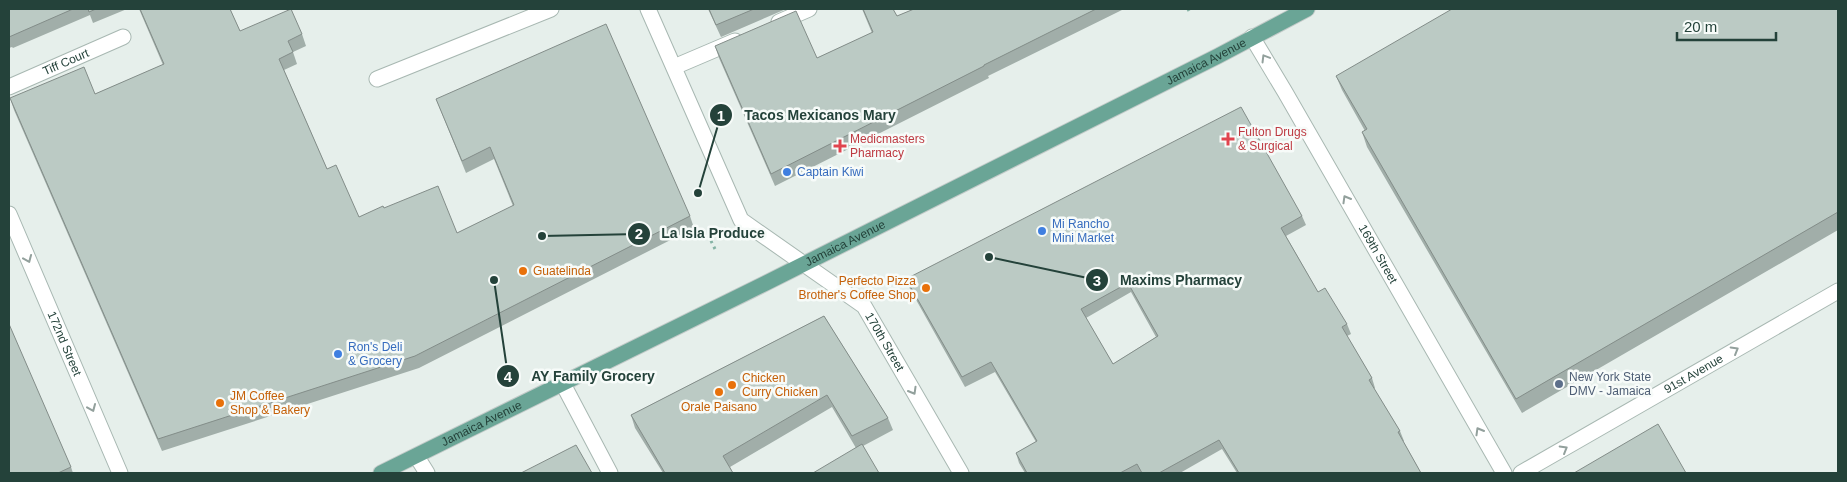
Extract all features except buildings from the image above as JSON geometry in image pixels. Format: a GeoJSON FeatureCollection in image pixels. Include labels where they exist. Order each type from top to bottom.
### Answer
{"type":"FeatureCollection","features":[{"type":"Feature","properties":{"kind":"main road","name":"Jamaica Avenue"},"geometry":{"type":"LineString","coordinates":[[381,473],[417,457],[804,264],[1218,56],[1252,36],[1307,9]]}},
{"type":"Feature","properties":{"kind":"street"},"geometry":{"type":"LineString","coordinates":[[377,79],[551,9]]}},
{"type":"Feature","properties":{"kind":"street","name":"170th Street"},"geometry":{"type":"LineString","coordinates":[[648,9],[741,220],[864,306],[961,473]]}},
{"type":"Feature","properties":{"kind":"street"},"geometry":{"type":"LineString","coordinates":[[766,27],[809,9]]}},
{"type":"Feature","properties":{"kind":"street"},"geometry":{"type":"LineString","coordinates":[[674,68],[750,34]]}},
{"type":"Feature","properties":{"kind":"street","name":"169th Street"},"geometry":{"type":"LineString","coordinates":[[1252,36],[1504,473]]}},
{"type":"Feature","properties":{"kind":"street","name":"Tiff Court"},"geometry":{"type":"LineString","coordinates":[[9,86],[122,37]]}},
{"type":"Feature","properties":{"kind":"street","name":"172nd Street"},"geometry":{"type":"LineString","coordinates":[[9,214],[120,473]]}},
{"type":"Feature","properties":{"kind":"street","name":"91st Avenue"},"geometry":{"type":"LineString","coordinates":[[1522,473],[1838,290]]}},
{"type":"Feature","properties":{"kind":"street"},"geometry":{"type":"LineString","coordinates":[[563,384],[610,473]]}},
{"type":"Feature","properties":{"kind":"street"},"geometry":{"type":"LineString","coordinates":[[417,457],[427,473]]}},
{"type":"Feature","properties":{"kind":"path"},"geometry":{"type":"LineString","coordinates":[[715,249],[709,238],[717,233]]}},
{"type":"Feature","properties":{"kind":"place","name":"Fulton Drugs & Surgical"},"geometry":{"type":"Point","coordinates":[1228,139]}},
{"type":"Feature","properties":{"kind":"place","name":"Medicmasters Pharmacy"},"geometry":{"type":"Point","coordinates":[840,146]}},
{"type":"Feature","properties":{"kind":"place","name":"Captain Kiwi"},"geometry":{"type":"Point","coordinates":[787,172]}},
{"type":"Feature","properties":{"kind":"place","name":"Tacos Mexicanos Mary"},"geometry":{"type":"Point","coordinates":[698,193]}},
{"type":"Feature","properties":{"kind":"place","name":"Mi Rancho Mini Market"},"geometry":{"type":"Point","coordinates":[1042,231]}},
{"type":"Feature","properties":{"kind":"place","name":"La Isla Produce"},"geometry":{"type":"Point","coordinates":[542,236]}},
{"type":"Feature","properties":{"kind":"place","name":"Maxims Pharmacy"},"geometry":{"type":"Point","coordinates":[989,257]}},
{"type":"Feature","properties":{"kind":"place","name":"Guatelinda"},"geometry":{"type":"Point","coordinates":[523,271]}},
{"type":"Feature","properties":{"kind":"place","name":"AY Family Grocery"},"geometry":{"type":"Point","coordinates":[494,280]}},
{"type":"Feature","properties":{"kind":"place","name":"Perfecto Pizza Brother's Coffee Shop"},"geometry":{"type":"Point","coordinates":[926,288]}},
{"type":"Feature","properties":{"kind":"place","name":"Ron's Deli & Grocery"},"geometry":{"type":"Point","coordinates":[338,354]}},
{"type":"Feature","properties":{"kind":"place","name":"New York State DMV - Jamaica"},"geometry":{"type":"Point","coordinates":[1559,384]}},
{"type":"Feature","properties":{"kind":"place","name":"Chicken Curry Chicken"},"geometry":{"type":"Point","coordinates":[732,385]}},
{"type":"Feature","properties":{"kind":"place","name":"Orale Paisano"},"geometry":{"type":"Point","coordinates":[719,392]}},
{"type":"Feature","properties":{"kind":"place","name":"JM Coffee Shop & Bakery"},"geometry":{"type":"Point","coordinates":[220,403]}}]}
